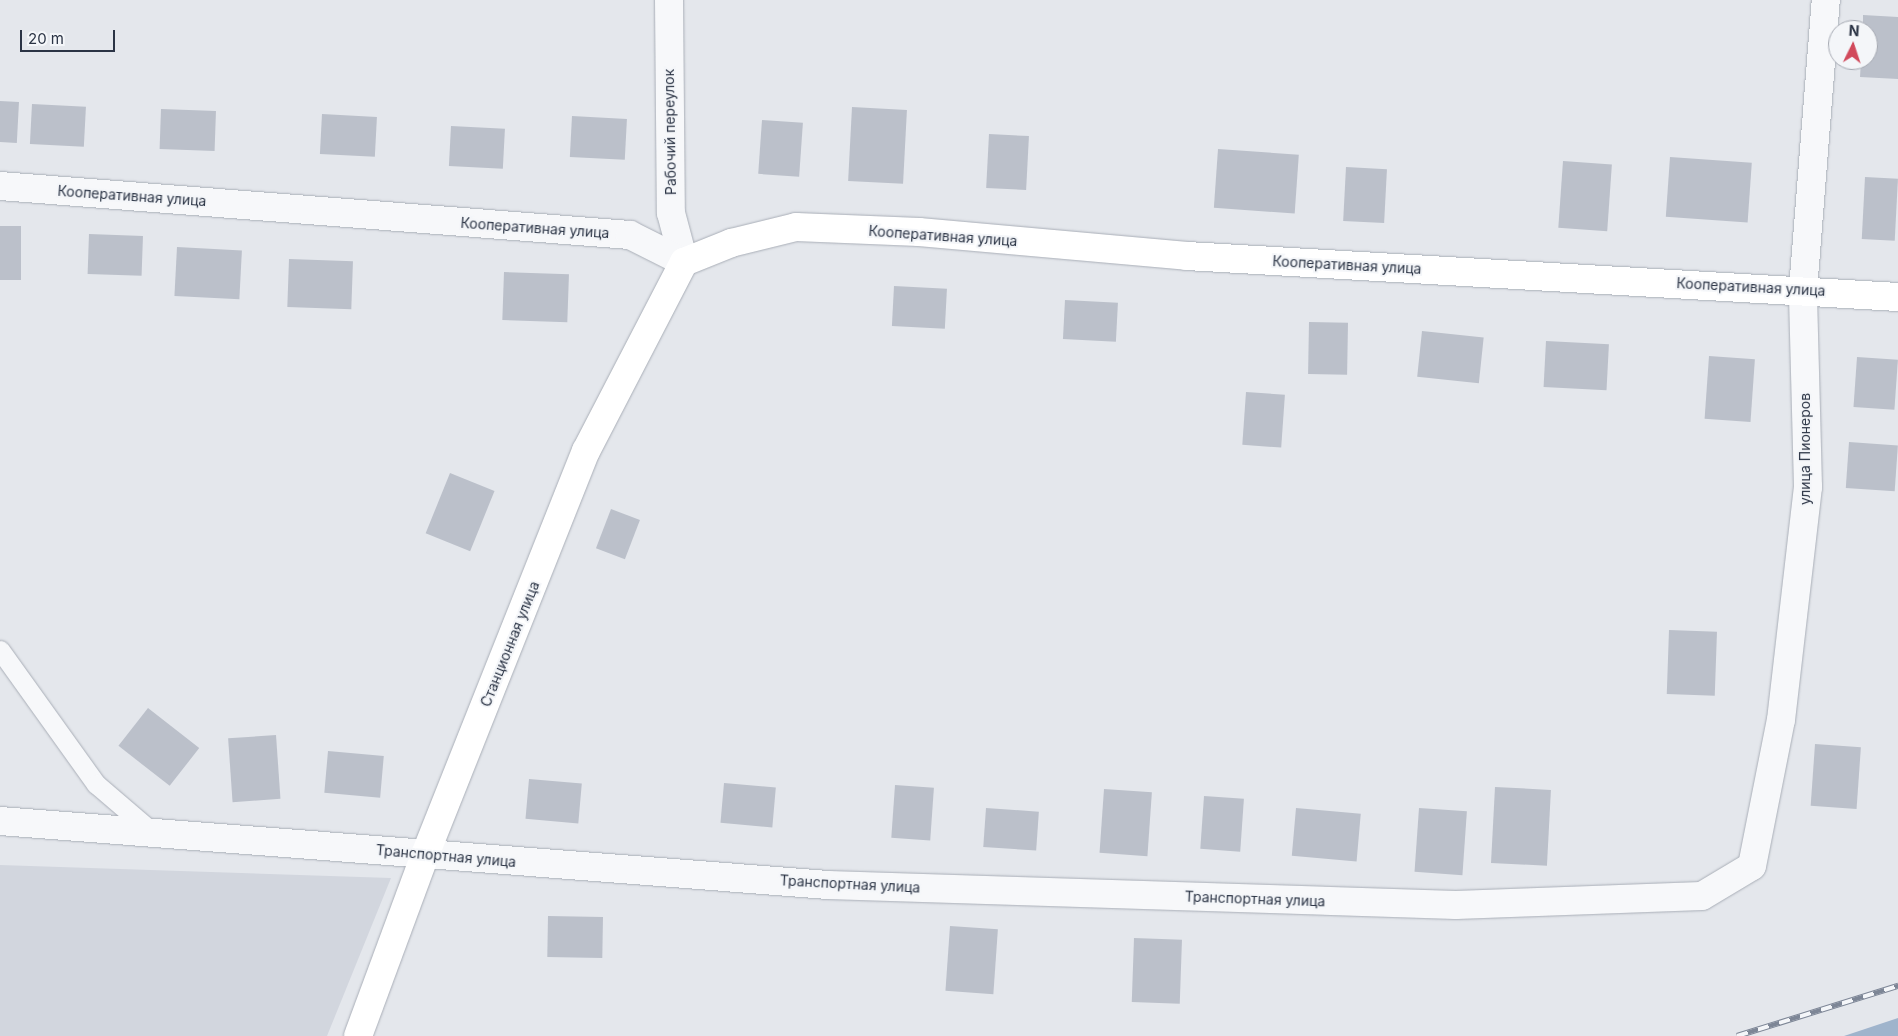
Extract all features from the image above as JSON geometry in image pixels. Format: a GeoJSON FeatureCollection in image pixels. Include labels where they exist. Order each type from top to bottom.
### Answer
{"type":"FeatureCollection","features":[{"type":"Feature","properties":{"kind":"main road","name":"Кооперативная улица"},"geometry":{"type":"LineString","coordinates":[[684,262],[731,243],[796,228],[919,232],[1197,256],[1898,297]]}},
{"type":"Feature","properties":{"kind":"main road","name":"Станционная улица"},"geometry":{"type":"LineString","coordinates":[[358,1036],[425,854],[586,451],[684,262]]}},
{"type":"Feature","properties":{"kind":"street","name":"Рабочий переулок"},"geometry":{"type":"LineString","coordinates":[[668,0],[671,213],[684,262]]}},
{"type":"Feature","properties":{"kind":"street","name":"улица Пионеров"},"geometry":{"type":"LineString","coordinates":[[1702,896],[1752,866],[1781,720],[1808,487],[1803,290],[1826,0]]}},
{"type":"Feature","properties":{"kind":"street","name":"Кооперативная улица"},"geometry":{"type":"LineString","coordinates":[[0,186],[630,235],[684,262]]}},
{"type":"Feature","properties":{"kind":"street","name":"Транспортная улица"},"geometry":{"type":"LineString","coordinates":[[0,821],[151,831],[828,885],[1416,904],[1702,896]]}},
{"type":"Feature","properties":{"kind":"lane"},"geometry":{"type":"LineString","coordinates":[[0,650],[96,784],[151,831]]}},
{"type":"Feature","properties":{"kind":"shaded area"},"geometry":{"type":"Polygon","coordinates":[[[0,865],[391,878],[327,1036],[0,1036],[0,865]]]}},
{"type":"Feature","properties":{"kind":"water"},"geometry":{"type":"Polygon","coordinates":[[[1898,1018],[1898,1036],[1844,1036],[1898,1018]]]}},
{"type":"Feature","properties":{"kind":"building"},"geometry":{"type":"Polygon","coordinates":[[[1863,15],[1898,17],[1898,79],[1860,77],[1860,70],[1878,70],[1878,20],[1863,20],[1863,15]]]}},
{"type":"Feature","properties":{"kind":"building"},"geometry":{"type":"Polygon","coordinates":[[[0,101],[19,102],[17,143],[0,142],[0,101]]]}},
{"type":"Feature","properties":{"kind":"building"},"geometry":{"type":"Polygon","coordinates":[[[32,104],[86,107],[84,147],[30,144],[32,104]]]}},
{"type":"Feature","properties":{"kind":"building"},"geometry":{"type":"Polygon","coordinates":[[[852,107],[907,110],[903,184],[848,181],[852,107]]]}},
{"type":"Feature","properties":{"kind":"building"},"geometry":{"type":"Polygon","coordinates":[[[161,109],[216,111],[215,151],[160,149],[161,109]]]}},
{"type":"Feature","properties":{"kind":"building"},"geometry":{"type":"Polygon","coordinates":[[[322,114],[377,117],[375,157],[320,154],[322,114]]]}},
{"type":"Feature","properties":{"kind":"building"},"geometry":{"type":"Polygon","coordinates":[[[572,116],[627,119],[625,160],[570,157],[572,116]]]}},
{"type":"Feature","properties":{"kind":"building"},"geometry":{"type":"Polygon","coordinates":[[[762,120],[803,123],[799,177],[758,174],[762,120]]]}},
{"type":"Feature","properties":{"kind":"building"},"geometry":{"type":"Polygon","coordinates":[[[451,126],[505,129],[503,169],[449,166],[451,126]]]}},
{"type":"Feature","properties":{"kind":"building"},"geometry":{"type":"Polygon","coordinates":[[[989,134],[1029,136],[1026,190],[986,188],[989,134]]]}},
{"type":"Feature","properties":{"kind":"building"},"geometry":{"type":"Polygon","coordinates":[[[1218,149],[1299,155],[1295,214],[1214,208],[1218,149]]]}},
{"type":"Feature","properties":{"kind":"building"},"geometry":{"type":"Polygon","coordinates":[[[1670,157],[1752,163],[1748,223],[1666,217],[1670,157]]]}},
{"type":"Feature","properties":{"kind":"building"},"geometry":{"type":"Polygon","coordinates":[[[1563,161],[1612,164],[1607,231],[1558,228],[1563,161]]]}},
{"type":"Feature","properties":{"kind":"building"},"geometry":{"type":"Polygon","coordinates":[[[1346,167],[1387,169],[1384,223],[1343,221],[1346,167]]]}},
{"type":"Feature","properties":{"kind":"building"},"geometry":{"type":"Polygon","coordinates":[[[1865,177],[1898,179],[1895,241],[1862,239],[1865,177]]]}},
{"type":"Feature","properties":{"kind":"building"},"geometry":{"type":"Polygon","coordinates":[[[0,226],[21,226],[21,280],[0,280],[0,226]]]}},
{"type":"Feature","properties":{"kind":"building"},"geometry":{"type":"Polygon","coordinates":[[[89,234],[143,236],[142,276],[88,274],[89,234]]]}},
{"type":"Feature","properties":{"kind":"building"},"geometry":{"type":"Polygon","coordinates":[[[177,247],[242,250],[239,299],[174,296],[177,247]]]}},
{"type":"Feature","properties":{"kind":"building"},"geometry":{"type":"Polygon","coordinates":[[[289,259],[353,261],[351,309],[287,307],[289,259]]]}},
{"type":"Feature","properties":{"kind":"building"},"geometry":{"type":"Polygon","coordinates":[[[504,272],[569,274],[567,322],[502,320],[504,272]]]}},
{"type":"Feature","properties":{"kind":"building"},"geometry":{"type":"Polygon","coordinates":[[[894,286],[947,289],[945,329],[892,326],[894,286]]]}},
{"type":"Feature","properties":{"kind":"building"},"geometry":{"type":"Polygon","coordinates":[[[1065,300],[1118,303],[1116,342],[1063,339],[1065,300]]]}},
{"type":"Feature","properties":{"kind":"building"},"geometry":{"type":"Polygon","coordinates":[[[1309,322],[1348,323],[1347,375],[1308,374],[1309,322]]]}},
{"type":"Feature","properties":{"kind":"building"},"geometry":{"type":"Polygon","coordinates":[[[1422,331],[1484,337],[1479,383],[1417,377],[1422,331]]]}},
{"type":"Feature","properties":{"kind":"building"},"geometry":{"type":"Polygon","coordinates":[[[1546,341],[1609,344],[1607,390],[1544,387],[1546,341]]]}},
{"type":"Feature","properties":{"kind":"building"},"geometry":{"type":"Polygon","coordinates":[[[1709,356],[1755,359],[1750,422],[1705,419],[1709,356]]]}},
{"type":"Feature","properties":{"kind":"building"},"geometry":{"type":"Polygon","coordinates":[[[1857,357],[1898,360],[1894,410],[1854,407],[1857,357]]]}},
{"type":"Feature","properties":{"kind":"building"},"geometry":{"type":"Polygon","coordinates":[[[1246,392],[1285,395],[1281,448],[1242,445],[1246,392]]]}},
{"type":"Feature","properties":{"kind":"building"},"geometry":{"type":"Polygon","coordinates":[[[1849,442],[1898,445],[1895,491],[1846,488],[1849,442]]]}},
{"type":"Feature","properties":{"kind":"building"},"geometry":{"type":"Polygon","coordinates":[[[450,473],[495,491],[470,551],[426,533],[450,473]]]}},
{"type":"Feature","properties":{"kind":"building"},"geometry":{"type":"Polygon","coordinates":[[[611,509],[640,520],[625,559],[596,548],[611,509]]]}},
{"type":"Feature","properties":{"kind":"building"},"geometry":{"type":"Polygon","coordinates":[[[1669,630],[1717,632],[1715,696],[1667,694],[1669,630]]]}},
{"type":"Feature","properties":{"kind":"building"},"geometry":{"type":"Polygon","coordinates":[[[148,708],[199,748],[170,786],[118,746],[148,708]]]}},
{"type":"Feature","properties":{"kind":"building"},"geometry":{"type":"Polygon","coordinates":[[[276,735],[280,799],[233,802],[228,738],[276,735]]]}},
{"type":"Feature","properties":{"kind":"building"},"geometry":{"type":"Polygon","coordinates":[[[1815,744],[1861,747],[1857,809],[1811,806],[1815,744]]]}},
{"type":"Feature","properties":{"kind":"building"},"geometry":{"type":"Polygon","coordinates":[[[328,751],[384,756],[380,798],[324,793],[328,751]]]}},
{"type":"Feature","properties":{"kind":"building"},"geometry":{"type":"Polygon","coordinates":[[[529,779],[582,784],[578,823],[526,819],[529,779]]]}},
{"type":"Feature","properties":{"kind":"building"},"geometry":{"type":"Polygon","coordinates":[[[724,783],[776,788],[772,827],[721,823],[724,783]]]}},
{"type":"Feature","properties":{"kind":"building"},"geometry":{"type":"Polygon","coordinates":[[[895,785],[934,788],[930,841],[891,838],[895,785]]]}},
{"type":"Feature","properties":{"kind":"building"},"geometry":{"type":"Polygon","coordinates":[[[1495,787],[1551,790],[1547,866],[1491,863],[1495,787]]]}},
{"type":"Feature","properties":{"kind":"building"},"geometry":{"type":"Polygon","coordinates":[[[1104,789],[1152,792],[1147,856],[1100,853],[1104,789]]]}},
{"type":"Feature","properties":{"kind":"building"},"geometry":{"type":"Polygon","coordinates":[[[1204,796],[1244,799],[1240,852],[1200,849],[1204,796]]]}},
{"type":"Feature","properties":{"kind":"building"},"geometry":{"type":"Polygon","coordinates":[[[986,808],[1039,812],[1036,851],[983,847],[986,808]]]}},
{"type":"Feature","properties":{"kind":"building"},"geometry":{"type":"Polygon","coordinates":[[[1296,808],[1361,814],[1357,861],[1292,856],[1296,808]]]}},
{"type":"Feature","properties":{"kind":"building"},"geometry":{"type":"Polygon","coordinates":[[[1419,808],[1467,811],[1462,875],[1415,872],[1419,808]]]}},
{"type":"Feature","properties":{"kind":"building"},"geometry":{"type":"Polygon","coordinates":[[[548,916],[603,917],[602,958],[547,957],[548,916]]]}},
{"type":"Feature","properties":{"kind":"building"},"geometry":{"type":"Polygon","coordinates":[[[950,926],[998,929],[993,994],[945,991],[950,926]]]}},
{"type":"Feature","properties":{"kind":"building"},"geometry":{"type":"Polygon","coordinates":[[[1134,938],[1182,940],[1180,1004],[1132,1002],[1134,938]]]}},
{"type":"Feature","properties":{"kind":"railway"},"geometry":{"type":"LineString","coordinates":[[1737,1036],[1898,986]]}}]}
